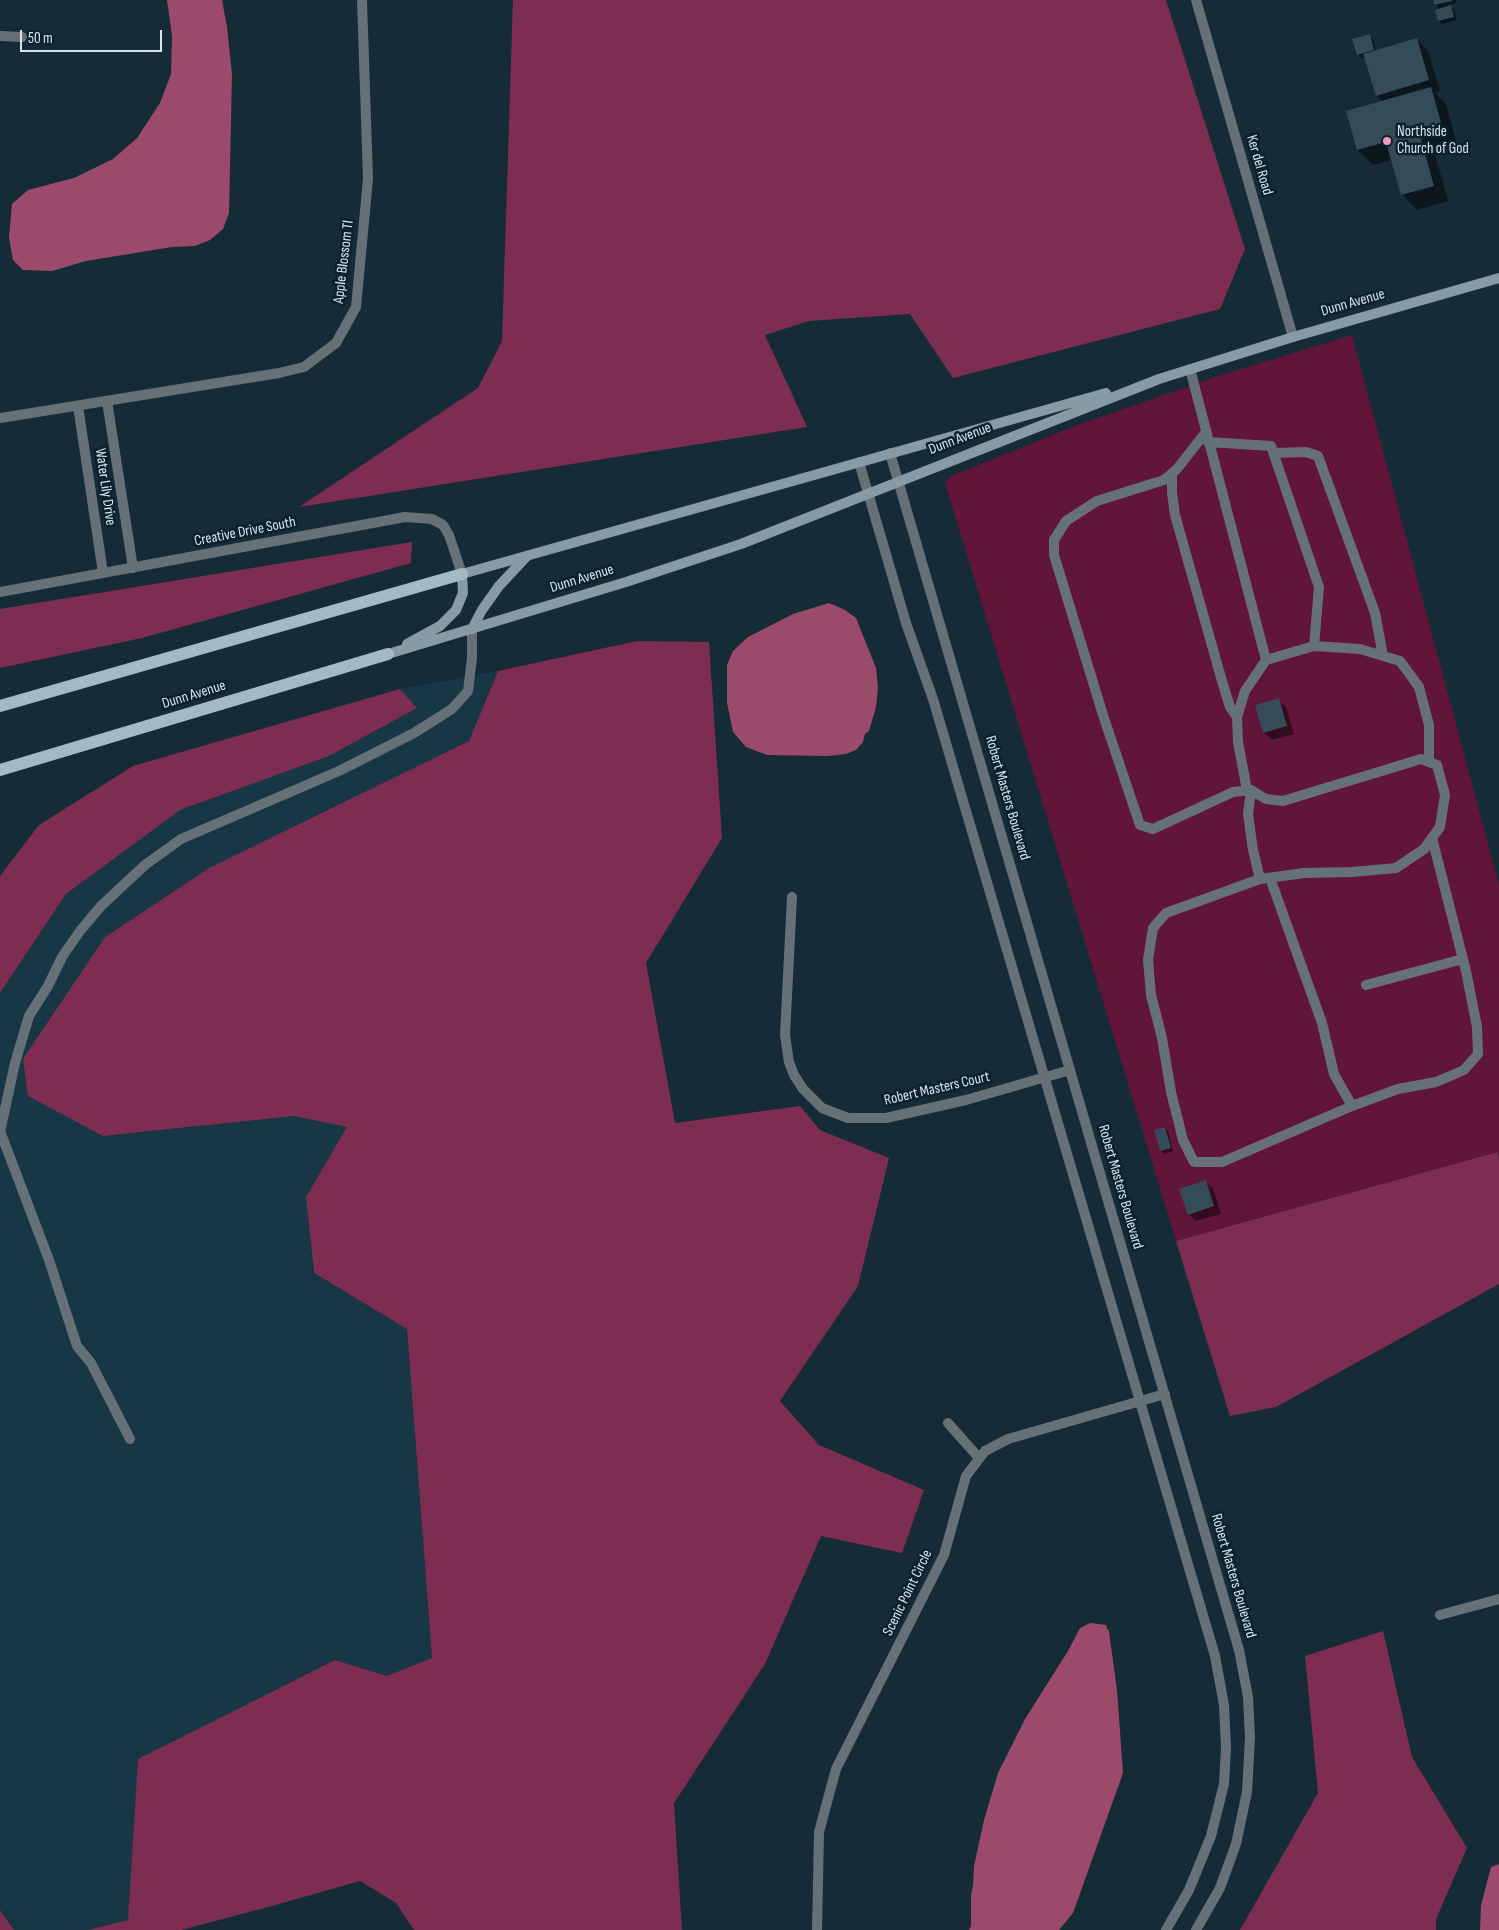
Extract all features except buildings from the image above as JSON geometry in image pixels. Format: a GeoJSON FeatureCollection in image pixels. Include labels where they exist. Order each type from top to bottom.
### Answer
{"type":"FeatureCollection","features":[{"type":"Feature","properties":{"kind":"main road","name":"Dunn Avenue"},"geometry":{"type":"LineString","coordinates":[[0,706],[1160,378],[1293,337],[1499,278]]}},
{"type":"Feature","properties":{"kind":"main road","name":"Dunn Avenue"},"geometry":{"type":"LineString","coordinates":[[0,770],[626,582],[740,544],[1160,378]]}},
{"type":"Feature","properties":{"kind":"main road"},"geometry":{"type":"LineString","coordinates":[[472,629],[482,610],[499,586],[528,556]]}},
{"type":"Feature","properties":{"kind":"main road"},"geometry":{"type":"LineString","coordinates":[[388,654],[440,626],[456,610],[463,594],[462,574]]}},
{"type":"Feature","properties":{"kind":"street","name":"Apple Blossom Tl"},"geometry":{"type":"LineString","coordinates":[[0,418],[287,371],[304,366],[336,343],[356,307],[368,180],[362,0]]}},
{"type":"Feature","properties":{"kind":"street","name":"Ker del Road"},"geometry":{"type":"LineString","coordinates":[[1196,0],[1293,337]]}},
{"type":"Feature","properties":{"kind":"street"},"geometry":{"type":"LineString","coordinates":[[0,36],[22,37]]}},
{"type":"Feature","properties":{"kind":"street"},"geometry":{"type":"LineString","coordinates":[[1190,368],[1266,660]]}},
{"type":"Feature","properties":{"kind":"street","name":"Water Lily Drive"},"geometry":{"type":"LineString","coordinates":[[107,401],[133,568]]}},
{"type":"Feature","properties":{"kind":"street","name":"Water Lily Drive"},"geometry":{"type":"LineString","coordinates":[[78,406],[103,573]]}},
{"type":"Feature","properties":{"kind":"street"},"geometry":{"type":"LineString","coordinates":[[1207,437],[1272,446],[1319,587],[1314,646]]}},
{"type":"Feature","properties":{"kind":"street"},"geometry":{"type":"LineString","coordinates":[[1207,437],[1164,480],[1097,501],[1066,521],[1054,540],[1054,554],[1103,714],[1140,825],[1153,829],[1233,792],[1249,790],[1266,800],[1283,801],[1421,759],[1437,765],[1445,795],[1440,827],[1432,838],[1424,849],[1396,868],[1352,872],[1304,873],[1265,878],[1166,913],[1152,928],[1148,960],[1151,994],[1183,1140],[1194,1162],[1222,1162],[1352,1106],[1398,1089],[1436,1082],[1464,1070],[1478,1054],[1477,1027],[1463,958],[1432,838]]}},
{"type":"Feature","properties":{"kind":"street"},"geometry":{"type":"LineString","coordinates":[[1274,453],[1306,452],[1318,456],[1374,613],[1383,656]]}},
{"type":"Feature","properties":{"kind":"street","name":"Robert Masters Boulevard"},"geometry":{"type":"LineString","coordinates":[[890,453],[1240,1650],[1248,1698],[1250,1730],[1247,1792],[1236,1844],[1220,1888],[1196,1930]]}},
{"type":"Feature","properties":{"kind":"street"},"geometry":{"type":"LineString","coordinates":[[859,462],[906,623],[933,700],[1215,1656],[1224,1704],[1226,1748],[1224,1784],[1211,1836],[1189,1890],[1166,1930]]}},
{"type":"Feature","properties":{"kind":"street"},"geometry":{"type":"LineString","coordinates":[[1172,473],[1175,515],[1224,690],[1230,707],[1237,717]]}},
{"type":"Feature","properties":{"kind":"street","name":"Creative Drive South"},"geometry":{"type":"LineString","coordinates":[[0,592],[405,517],[432,519],[442,525],[448,535],[462,574]]}},
{"type":"Feature","properties":{"kind":"street"},"geometry":{"type":"LineString","coordinates":[[130,1439],[91,1363],[77,1346],[49,1260],[0,1131],[15,1063],[29,1016],[48,986],[62,957],[80,931],[101,906],[145,865],[181,839],[339,771],[414,733],[452,709],[468,691],[472,658],[472,629]]}},
{"type":"Feature","properties":{"kind":"street"},"geometry":{"type":"LineString","coordinates":[[1352,1106],[1334,1074],[1322,1023],[1253,850],[1248,814],[1249,790],[1238,742],[1237,717],[1245,691],[1266,660],[1314,646],[1360,649],[1400,661],[1419,687],[1428,724],[1430,762]]}},
{"type":"Feature","properties":{"kind":"street","name":"Robert Masters Court"},"geometry":{"type":"LineString","coordinates":[[792,898],[785,1035],[789,1062],[794,1075],[803,1089],[822,1108],[848,1118],[886,1118],[966,1100],[1070,1070]]}},
{"type":"Feature","properties":{"kind":"street"},"geometry":{"type":"LineString","coordinates":[[1366,986],[1463,958]]}},
{"type":"Feature","properties":{"kind":"street","name":"Scenic Point Circle"},"geometry":{"type":"LineString","coordinates":[[817,1930],[819,1832],[836,1769],[944,1555],[966,1476],[985,1451],[1008,1439],[1165,1394]]}},
{"type":"Feature","properties":{"kind":"street"},"geometry":{"type":"LineString","coordinates":[[948,1423],[979,1458]]}},
{"type":"Feature","properties":{"kind":"street"},"geometry":{"type":"LineString","coordinates":[[1440,1615],[1499,1599]]}},
{"type":"Feature","properties":{"kind":"shaded area"},"geometry":{"type":"Polygon","coordinates":[[[167,0],[222,0],[232,74],[229,213],[223,229],[210,240],[195,246],[172,247],[86,261],[52,271],[23,270],[13,260],[9,237],[12,204],[28,190],[74,178],[113,159],[137,138],[160,103],[171,74],[172,36],[167,0]]]}},
{"type":"Feature","properties":{"kind":"shaded area"},"geometry":{"type":"Polygon","coordinates":[[[513,0],[1166,0],[1245,249],[1220,309],[953,378],[910,314],[809,321],[765,335],[807,427],[299,507],[478,388],[502,341],[513,0]]]}},
{"type":"Feature","properties":{"kind":"shaded area"},"geometry":{"type":"Polygon","coordinates":[[[1352,335],[1499,885],[1499,1152],[1176,1241],[945,483],[951,476],[1075,426],[1218,376],[1352,335]]]}},
{"type":"Feature","properties":{"kind":"shaded area"},"geometry":{"type":"Polygon","coordinates":[[[412,542],[411,563],[142,638],[0,668],[0,609],[412,542]]]}},
{"type":"Feature","properties":{"kind":"shaded area"},"geometry":{"type":"Polygon","coordinates":[[[829,603],[845,610],[856,618],[876,668],[878,687],[876,707],[869,731],[865,734],[863,742],[856,750],[846,754],[828,756],[767,755],[746,747],[733,732],[727,703],[727,665],[733,651],[748,637],[793,614],[829,603]]]}},
{"type":"Feature","properties":{"kind":"shaded area"},"geometry":{"type":"Polygon","coordinates":[[[637,641],[709,642],[722,838],[646,963],[675,1123],[800,1106],[820,1130],[889,1158],[858,1286],[780,1401],[819,1445],[924,1490],[902,1553],[821,1536],[765,1664],[674,1803],[682,1930],[414,1930],[396,1903],[360,1881],[181,1930],[88,1930],[128,1920],[138,1759],[335,1660],[387,1676],[432,1658],[407,1329],[314,1273],[306,1197],[347,1127],[294,1116],[103,1136],[28,1096],[23,1059],[105,937],[209,868],[469,741],[498,671],[637,641]]]}},
{"type":"Feature","properties":{"kind":"shaded area"},"geometry":{"type":"Polygon","coordinates":[[[498,671],[469,741],[209,868],[105,937],[103,1136],[294,1116],[348,1127],[306,1197],[313,1273],[407,1329],[432,1659],[387,1676],[335,1660],[138,1759],[128,1920],[88,1930],[14,1930],[0,1910],[0,993],[66,894],[180,810],[329,756],[416,709],[400,689],[498,671]]]}},
{"type":"Feature","properties":{"kind":"shaded area"},"geometry":{"type":"Polygon","coordinates":[[[400,689],[417,708],[329,756],[180,810],[66,894],[0,993],[0,876],[39,825],[133,766],[400,689]]]}},
{"type":"Feature","properties":{"kind":"shaded area"},"geometry":{"type":"Polygon","coordinates":[[[1498,1152],[1499,1284],[1276,1407],[1230,1416],[1176,1241],[1498,1152]]]}},
{"type":"Feature","properties":{"kind":"shaded area"},"geometry":{"type":"Polygon","coordinates":[[[1090,1623],[1106,1625],[1109,1632],[1117,1690],[1123,1773],[1073,1913],[1059,1930],[969,1930],[971,1926],[971,1895],[974,1866],[984,1820],[998,1773],[1025,1719],[1068,1651],[1080,1628],[1090,1623]]]}},
{"type":"Feature","properties":{"kind":"shaded area"},"geometry":{"type":"Polygon","coordinates":[[[1383,1631],[1412,1757],[1467,1848],[1436,1919],[1436,1930],[1240,1930],[1318,1793],[1305,1656],[1383,1631]]]}},
{"type":"Feature","properties":{"kind":"shaded area"},"geometry":{"type":"Polygon","coordinates":[[[1499,1864],[1499,1930],[1480,1930],[1481,1905],[1491,1867],[1499,1864]]]}},
{"type":"Feature","properties":{"kind":"shaded area"},"geometry":{"type":"Polygon","coordinates":[[[0,1910],[14,1930],[0,1930],[0,1910]]]}},
{"type":"Feature","properties":{"kind":"place","name":"Northside Church of God"},"geometry":{"type":"Point","coordinates":[1387,141]}}]}
